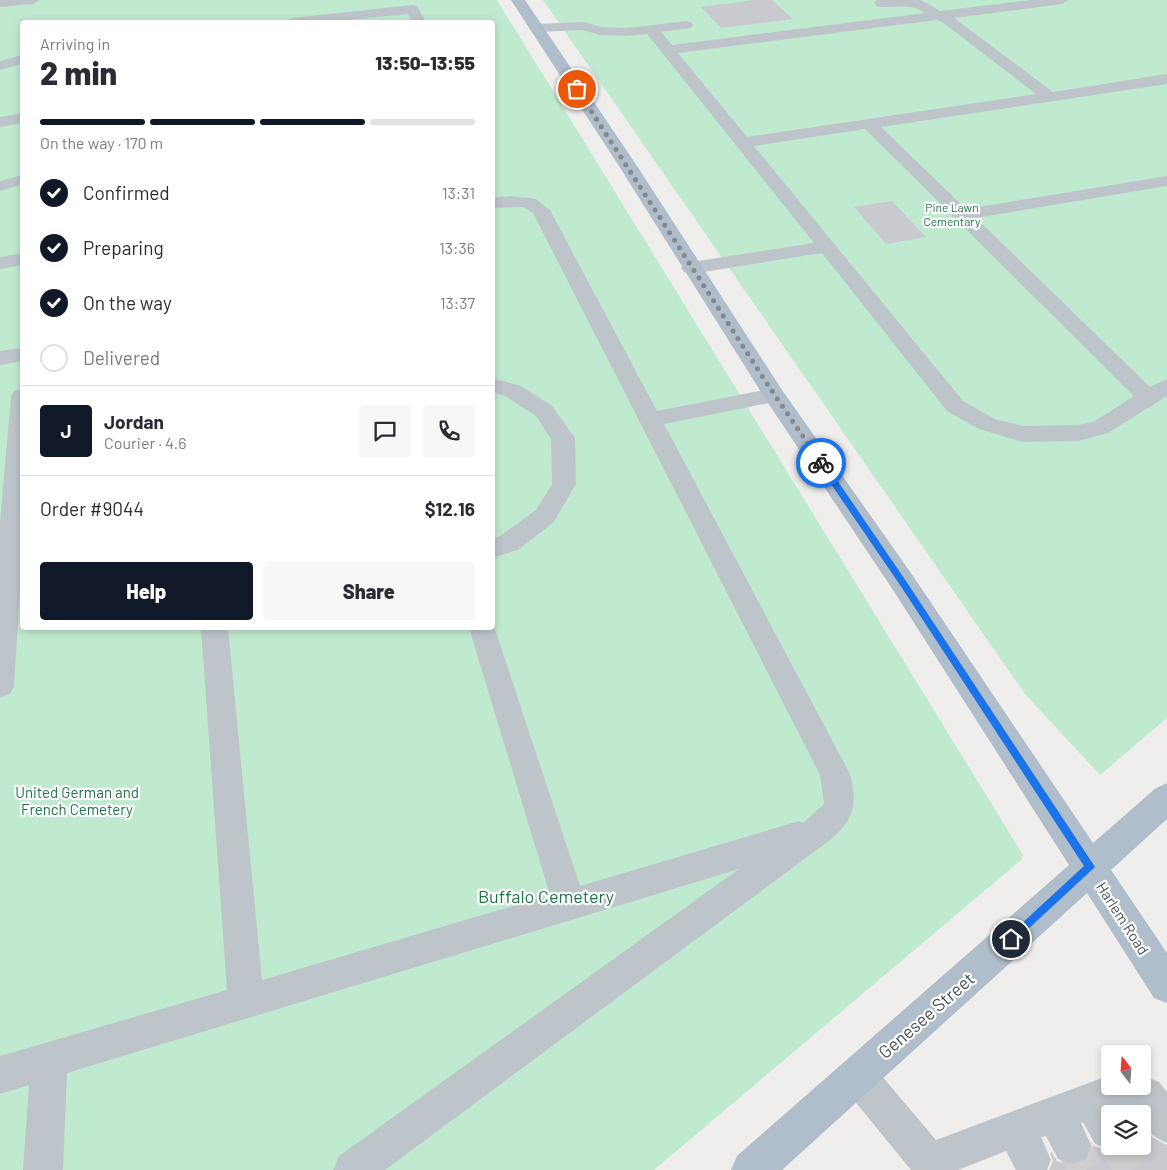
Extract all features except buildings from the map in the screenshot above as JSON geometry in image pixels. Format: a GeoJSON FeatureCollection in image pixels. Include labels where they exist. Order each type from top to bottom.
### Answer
{"type":"FeatureCollection","features":[{"type":"Feature","properties":{"kind":"main road","name":"Harlem Road"},"geometry":{"type":"LineString","coordinates":[[518,0],[628,166],[686,260],[774,395],[903,583],[1167,985]]}},
{"type":"Feature","properties":{"kind":"main road","name":"Genesee Street"},"geometry":{"type":"LineString","coordinates":[[751,1170],[1167,798]]}},
{"type":"Feature","properties":{"kind":"lane"},"geometry":{"type":"LineString","coordinates":[[0,3],[33,0]]}},
{"type":"Feature","properties":{"kind":"lane"},"geometry":{"type":"LineString","coordinates":[[881,3],[904,0],[921,4],[933,13],[942,15],[1050,96]]}},
{"type":"Feature","properties":{"kind":"lane"},"geometry":{"type":"LineString","coordinates":[[668,50],[1062,0]]}},
{"type":"Feature","properties":{"kind":"lane"},"geometry":{"type":"LineString","coordinates":[[310,20],[412,9],[418,20]]}},
{"type":"Feature","properties":{"kind":"lane"},"geometry":{"type":"LineString","coordinates":[[536,28],[584,26],[600,31],[627,32],[686,25]]}},
{"type":"Feature","properties":{"kind":"lane"},"geometry":{"type":"LineString","coordinates":[[651,29],[956,406],[987,424],[1023,434],[1078,434],[1100,428],[1167,386]]}},
{"type":"Feature","properties":{"kind":"lane"},"geometry":{"type":"LineString","coordinates":[[0,66],[20,61]]}},
{"type":"Feature","properties":{"kind":"lane"},"geometry":{"type":"LineString","coordinates":[[743,143],[1167,79]]}},
{"type":"Feature","properties":{"kind":"lane"},"geometry":{"type":"LineString","coordinates":[[0,122],[20,118]]}},
{"type":"Feature","properties":{"kind":"lane"},"geometry":{"type":"LineString","coordinates":[[869,124],[1149,398]]}},
{"type":"Feature","properties":{"kind":"lane"},"geometry":{"type":"LineString","coordinates":[[0,186],[20,181]]}},
{"type":"Feature","properties":{"kind":"lane"},"geometry":{"type":"LineString","coordinates":[[963,215],[1167,181]]}},
{"type":"Feature","properties":{"kind":"lane"},"geometry":{"type":"LineString","coordinates":[[353,1170],[819,830],[836,816],[841,799],[835,774],[540,210],[530,202],[495,203]]}},
{"type":"Feature","properties":{"kind":"lane"},"geometry":{"type":"LineString","coordinates":[[686,260],[814,231]]}},
{"type":"Feature","properties":{"kind":"lane"},"geometry":{"type":"LineString","coordinates":[[686,260],[827,247]]}},
{"type":"Feature","properties":{"kind":"lane"},"geometry":{"type":"LineString","coordinates":[[0,263],[20,260]]}},
{"type":"Feature","properties":{"kind":"lane"},"geometry":{"type":"LineString","coordinates":[[0,358],[20,355]]}},
{"type":"Feature","properties":{"kind":"lane"},"geometry":{"type":"LineString","coordinates":[[495,386],[513,391],[544,411],[563,438],[564,484],[545,516],[509,543],[495,548]]}},
{"type":"Feature","properties":{"kind":"lane"},"geometry":{"type":"LineString","coordinates":[[649,420],[774,395]]}},
{"type":"Feature","properties":{"kind":"lane"},"geometry":{"type":"LineString","coordinates":[[0,686],[20,422]]}},
{"type":"Feature","properties":{"kind":"lane"},"geometry":{"type":"LineString","coordinates":[[214,630],[246,1002]]}},
{"type":"Feature","properties":{"kind":"lane"},"geometry":{"type":"LineString","coordinates":[[484,630],[570,905]]}},
{"type":"Feature","properties":{"kind":"lane"},"geometry":{"type":"LineString","coordinates":[[0,1075],[819,830]]}},
{"type":"Feature","properties":{"kind":"lane"},"geometry":{"type":"LineString","coordinates":[[43,1170],[49,1061]]}},
{"type":"Feature","properties":{"kind":"lane"},"geometry":{"type":"LineString","coordinates":[[857,1075],[930,1167],[1024,1144],[1100,1115],[1128,1087],[1146,1095],[1167,1124]]}},
{"type":"Feature","properties":{"kind":"green space","name":"Buffalo Cemetery"},"geometry":{"type":"Polygon","coordinates":[[[0,0],[497,0],[1023,855],[1022,859],[654,1170],[0,1170],[0,0]]]}},
{"type":"Feature","properties":{"kind":"green space","name":"Pine Lawn Cementary"},"geometry":{"type":"Polygon","coordinates":[[[543,0],[1167,0],[1167,718],[1100,775],[1025,694],[543,0]]]}},
{"type":"Feature","properties":{"kind":"tunnel"},"geometry":{"type":"LineString","coordinates":[[1072,1145],[1086,1170]]}},
{"type":"Feature","properties":{"kind":"tunnel"},"geometry":{"type":"LineString","coordinates":[[1123,1155],[1132,1170]]}},
{"type":"Feature","properties":{"kind":"way so far"},"geometry":{"type":"LineString","coordinates":[[577,89],[764,379],[821,463]]}},
{"type":"Feature","properties":{"kind":"route"},"geometry":{"type":"LineString","coordinates":[[821,463],[903,583],[1090,867],[1011,939]]}},
{"type":"Feature","properties":{"kind":"park label","name":"United German and French Cemetery"},"geometry":{"type":"Point","coordinates":[77,800]}}]}
